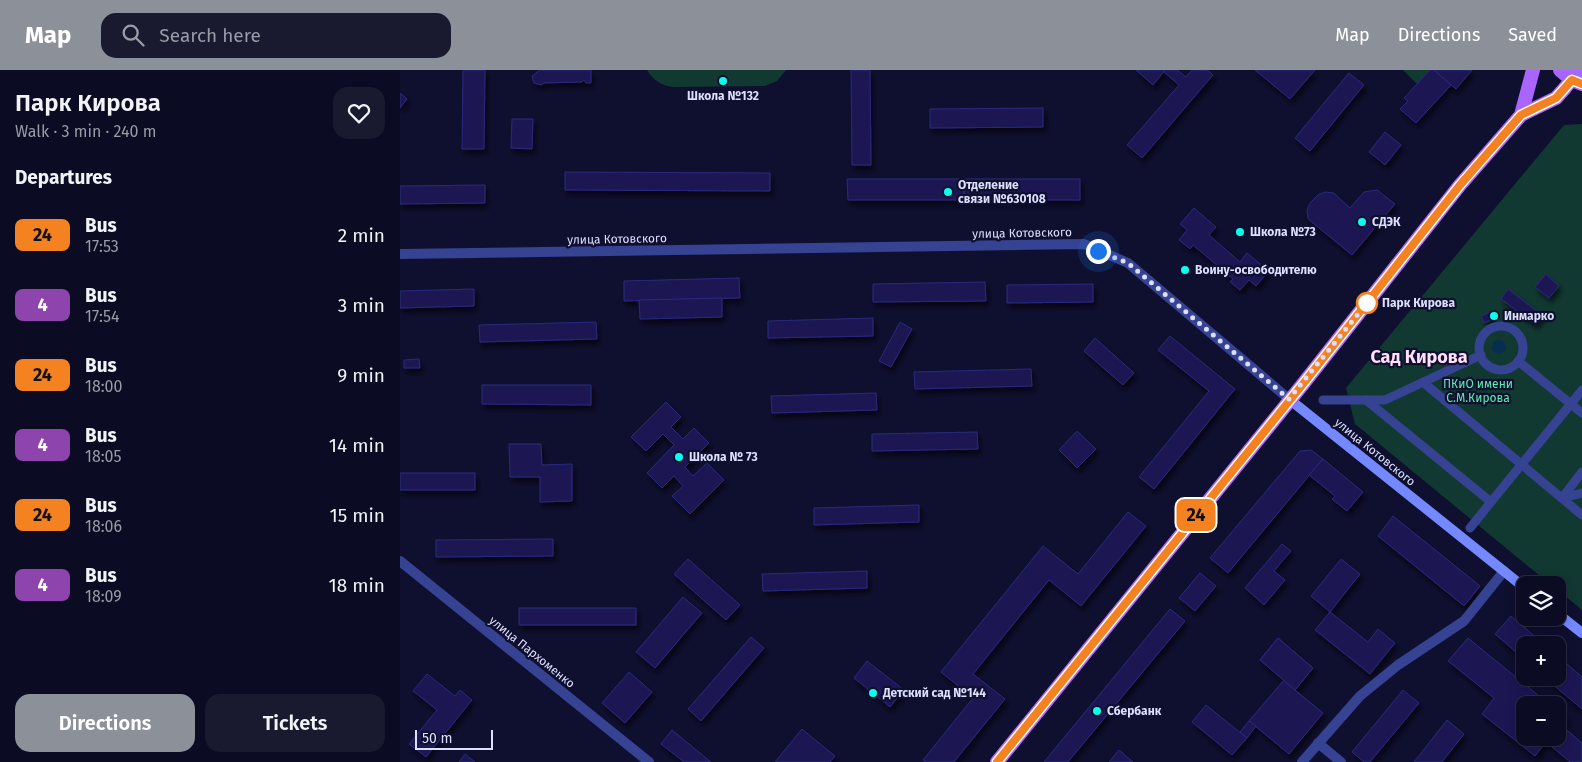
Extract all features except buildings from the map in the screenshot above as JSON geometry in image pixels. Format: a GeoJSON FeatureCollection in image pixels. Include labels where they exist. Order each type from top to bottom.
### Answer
{"type":"FeatureCollection","features":[{"type":"Feature","properties":{"kind":"main road"},"geometry":{"type":"LineString","coordinates":[[1521,115],[1533,70]]}},
{"type":"Feature","properties":{"kind":"main road"},"geometry":{"type":"LineString","coordinates":[[997,762],[1309,376],[1460,185],[1521,115],[1556,98],[1578,76],[1560,70]]}},
{"type":"Feature","properties":{"kind":"main road","name":"улица Котовского"},"geometry":{"type":"LineString","coordinates":[[1289,399],[1516,581]]}},
{"type":"Feature","properties":{"kind":"main road"},"geometry":{"type":"LineString","coordinates":[[1566,620],[1582,633]]}},
{"type":"Feature","properties":{"kind":"street","name":"улица Котовского"},"geometry":{"type":"LineString","coordinates":[[400,254],[1084,244],[1128,263],[1289,399]]}},
{"type":"Feature","properties":{"kind":"street"},"geometry":{"type":"LineString","coordinates":[[1500,326],[1514,330],[1522,341],[1523,348],[1518,361],[1513,366],[1500,369],[1493,368],[1487,364],[1481,355],[1479,345],[1486,332],[1500,326]]}},
{"type":"Feature","properties":{"kind":"street"},"geometry":{"type":"LineString","coordinates":[[1323,400],[1385,400],[1481,355]]}},
{"type":"Feature","properties":{"kind":"street"},"geometry":{"type":"LineString","coordinates":[[1518,361],[1582,413]]}},
{"type":"Feature","properties":{"kind":"street"},"geometry":{"type":"LineString","coordinates":[[1424,383],[1582,514]]}},
{"type":"Feature","properties":{"kind":"street"},"geometry":{"type":"LineString","coordinates":[[1470,528],[1582,390]]}},
{"type":"Feature","properties":{"kind":"street"},"geometry":{"type":"LineString","coordinates":[[1366,400],[1491,502]]}},
{"type":"Feature","properties":{"kind":"street"},"geometry":{"type":"LineString","coordinates":[[1562,498],[1582,472]]}},
{"type":"Feature","properties":{"kind":"street"},"geometry":{"type":"LineString","coordinates":[[1562,498],[1582,493]]}},
{"type":"Feature","properties":{"kind":"street","name":"улица Пархоменко"},"geometry":{"type":"LineString","coordinates":[[400,560],[649,762]]}},
{"type":"Feature","properties":{"kind":"street"},"geometry":{"type":"LineString","coordinates":[[1302,762],[1360,696],[1398,665],[1464,621],[1504,571]]}},
{"type":"Feature","properties":{"kind":"street"},"geometry":{"type":"LineString","coordinates":[[1318,742],[1341,762]]}},
{"type":"Feature","properties":{"kind":"green space"},"geometry":{"type":"Polygon","coordinates":[[[647,70],[786,70],[777,81],[765,86],[672,87],[658,82],[647,70]]]}},
{"type":"Feature","properties":{"kind":"green space"},"geometry":{"type":"Polygon","coordinates":[[[1403,70],[1430,70],[1417,84],[1403,70]]]}},
{"type":"Feature","properties":{"kind":"green space","name":"ПКиО имени С.М.Кирова"},"geometry":{"type":"Polygon","coordinates":[[[1582,124],[1582,610],[1566,597],[1566,576],[1540,576],[1355,424],[1346,388],[1564,125],[1582,124]]]}},
{"type":"Feature","properties":{"kind":"water"},"geometry":{"type":"Polygon","coordinates":[[[1499,340],[1504,342],[1506,347],[1504,352],[1499,354],[1494,352],[1492,347],[1494,342],[1499,340]]]}},
{"type":"Feature","properties":{"kind":"bus line","name":"24"},"geometry":{"type":"LineString","coordinates":[[997,762],[1303,384],[1460,185],[1521,115],[1556,98],[1572,80],[1582,84]]}},
{"type":"Feature","properties":{"kind":"place","name":"Школа №132"},"geometry":{"type":"Point","coordinates":[723,81]}},
{"type":"Feature","properties":{"kind":"place","name":"Отделение связи №630108"},"geometry":{"type":"Point","coordinates":[948,192]}},
{"type":"Feature","properties":{"kind":"place","name":"СДЭК"},"geometry":{"type":"Point","coordinates":[1362,222]}},
{"type":"Feature","properties":{"kind":"place","name":"Школа №73"},"geometry":{"type":"Point","coordinates":[1240,232]}},
{"type":"Feature","properties":{"kind":"place","name":"Воину-освободителю"},"geometry":{"type":"Point","coordinates":[1185,270]}},
{"type":"Feature","properties":{"kind":"place","name":"Парк Кирова"},"geometry":{"type":"Point","coordinates":[1367,303]}},
{"type":"Feature","properties":{"kind":"place","name":"Инмарко"},"geometry":{"type":"Point","coordinates":[1494,316]}},
{"type":"Feature","properties":{"kind":"place","name":"Школа № 73"},"geometry":{"type":"Point","coordinates":[679,457]}},
{"type":"Feature","properties":{"kind":"place","name":"Детский сад №144"},"geometry":{"type":"Point","coordinates":[873,693]}},
{"type":"Feature","properties":{"kind":"place","name":"Сбербанк"},"geometry":{"type":"Point","coordinates":[1097,711]}},
{"type":"Feature","properties":{"kind":"district","name":"Сад Кирова"},"geometry":{"type":"Point","coordinates":[1419,357]}},
{"type":"Feature","properties":{"kind":"route"},"geometry":{"type":"LineString","coordinates":[[1098,251],[1128,263],[1289,399],[1367,303]]}}]}
